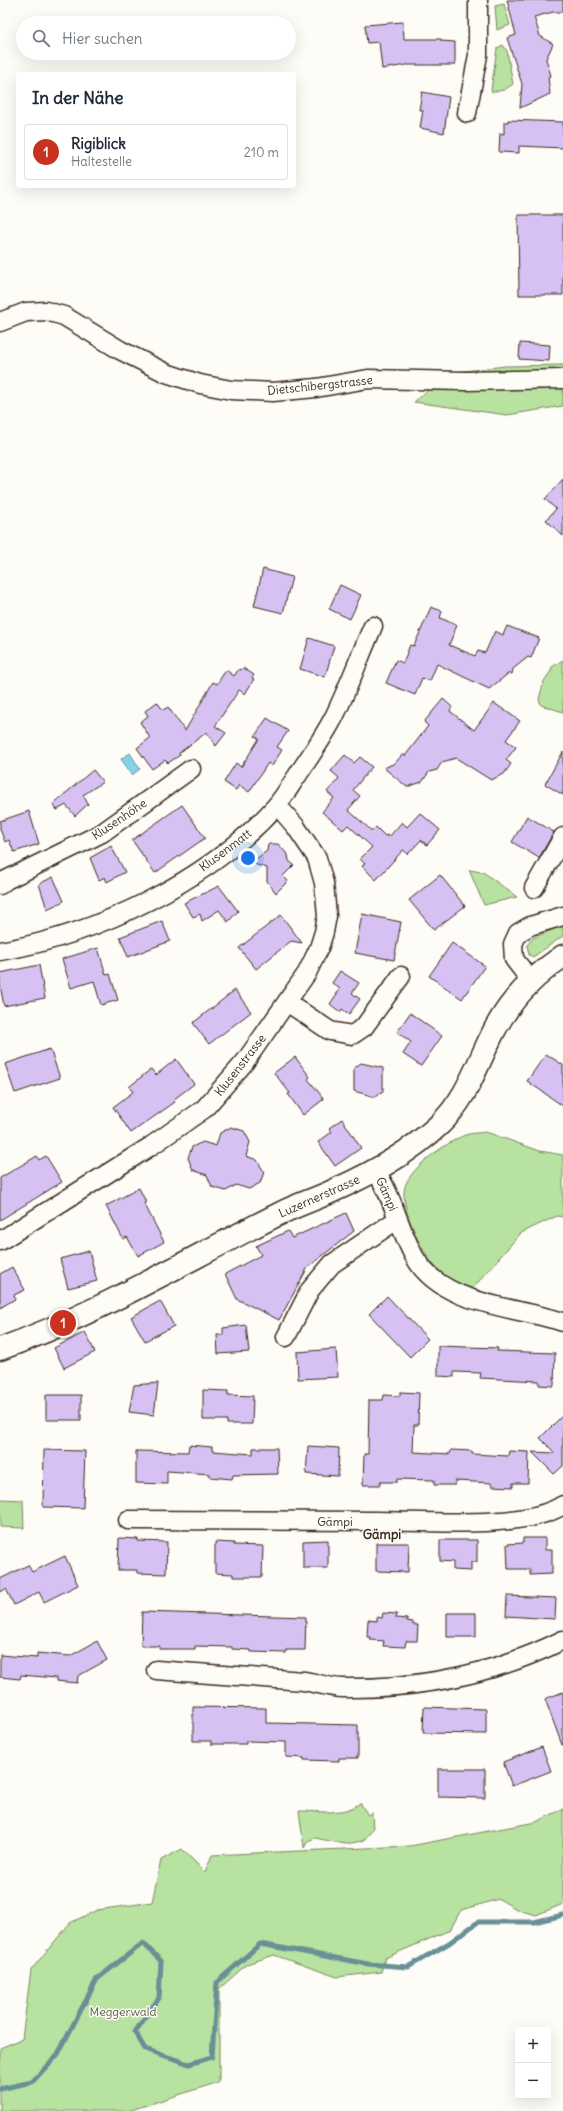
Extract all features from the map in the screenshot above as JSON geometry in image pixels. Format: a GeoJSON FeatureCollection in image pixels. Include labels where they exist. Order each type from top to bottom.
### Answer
{"type":"FeatureCollection","features":[{"type":"Feature","properties":{"kind":"main road","name":"Luzernerstrasse"},"geometry":{"type":"LineString","coordinates":[[0,1349],[63,1323],[117,1298],[281,1213],[336,1190],[375,1170],[422,1140],[452,1112],[473,1077],[502,1018],[531,981],[563,956]]}},
{"type":"Feature","properties":{"kind":"street"},"geometry":{"type":"LineString","coordinates":[[467,113],[478,55],[478,0]]}},
{"type":"Feature","properties":{"kind":"street","name":"Dietschibergstrasse"},"geometry":{"type":"LineString","coordinates":[[0,322],[26,312],[46,311],[64,316],[120,350],[166,373],[200,384],[231,390],[273,392],[316,388],[368,379],[465,381],[563,379]]}},
{"type":"Feature","properties":{"kind":"street","name":"Klusenmatt"},"geometry":{"type":"LineString","coordinates":[[0,950],[30,946],[86,929],[118,916],[173,887],[237,844],[277,805],[321,740],[335,716],[374,626]]}},
{"type":"Feature","properties":{"kind":"street","name":"Klusenhöhe"},"geometry":{"type":"LineString","coordinates":[[0,885],[6,880],[102,832],[191,769]]}},
{"type":"Feature","properties":{"kind":"street","name":"Klusenstrasse"},"geometry":{"type":"LineString","coordinates":[[0,1241],[145,1150],[204,1109],[244,1063],[307,973],[319,948],[327,916],[324,883],[317,858],[296,827],[277,805]]}},
{"type":"Feature","properties":{"kind":"street"},"geometry":{"type":"LineString","coordinates":[[534,888],[563,837]]}},
{"type":"Feature","properties":{"kind":"street"},"geometry":{"type":"LineString","coordinates":[[531,981],[514,959],[513,944],[518,933],[530,926],[563,916]]}},
{"type":"Feature","properties":{"kind":"street"},"geometry":{"type":"LineString","coordinates":[[287,1002],[330,1031],[352,1035],[364,1027],[401,976]]}},
{"type":"Feature","properties":{"kind":"street","name":"Gämpi"},"geometry":{"type":"LineString","coordinates":[[375,1170],[384,1185],[414,1257],[426,1272],[441,1285],[464,1296],[563,1322]]}},
{"type":"Feature","properties":{"kind":"street","name":"Gämpi"},"geometry":{"type":"LineString","coordinates":[[286,1337],[310,1290],[332,1264],[398,1219]]}},
{"type":"Feature","properties":{"kind":"street","name":"Gämpi"},"geometry":{"type":"LineString","coordinates":[[128,1520],[476,1522],[531,1518],[556,1510],[563,1505]]}},
{"type":"Feature","properties":{"kind":"street"},"geometry":{"type":"LineString","coordinates":[[156,1670],[306,1682],[340,1688],[393,1686],[450,1680],[484,1671],[539,1652],[563,1640]]}},
{"type":"Feature","properties":{"kind":"green space"},"geometry":{"type":"Polygon","coordinates":[[[504,4],[510,25],[497,30],[495,6],[504,4]]]}},
{"type":"Feature","properties":{"kind":"green space"},"geometry":{"type":"Polygon","coordinates":[[[503,45],[507,51],[513,84],[504,90],[492,92],[491,90],[497,48],[503,45]]]}},
{"type":"Feature","properties":{"kind":"green space"},"geometry":{"type":"Polygon","coordinates":[[[563,365],[563,406],[507,415],[414,402],[448,373],[505,366],[563,365]]]}},
{"type":"Feature","properties":{"kind":"green space"},"geometry":{"type":"Polygon","coordinates":[[[563,660],[563,712],[541,705],[539,699],[544,681],[552,667],[563,660]]]}},
{"type":"Feature","properties":{"kind":"green space"},"geometry":{"type":"Polygon","coordinates":[[[469,870],[483,872],[517,897],[484,905],[469,870]]]}},
{"type":"Feature","properties":{"kind":"green space"},"geometry":{"type":"Polygon","coordinates":[[[563,925],[563,936],[533,957],[529,955],[527,945],[533,938],[563,925]]]}},
{"type":"Feature","properties":{"kind":"green space"},"geometry":{"type":"Polygon","coordinates":[[[486,1132],[540,1151],[563,1155],[563,1217],[557,1216],[521,1233],[472,1289],[456,1283],[439,1272],[424,1251],[407,1214],[404,1192],[411,1175],[428,1158],[448,1144],[465,1135],[486,1132]]]}},
{"type":"Feature","properties":{"kind":"green space"},"geometry":{"type":"Polygon","coordinates":[[[0,1499],[23,1500],[24,1528],[0,1527],[0,1499]]]}},
{"type":"Feature","properties":{"kind":"green space"},"geometry":{"type":"Polygon","coordinates":[[[360,1803],[368,1815],[372,1813],[373,1829],[363,1841],[345,1844],[315,1838],[308,1841],[304,1848],[299,1811],[339,1811],[354,1807],[360,1803]]]}},
{"type":"Feature","properties":{"kind":"green space","name":"Meggerwald"},"geometry":{"type":"Polygon","coordinates":[[[563,1809],[563,1904],[536,1915],[518,1910],[499,1899],[461,1910],[450,1930],[385,1958],[381,1972],[337,1977],[274,1955],[247,1964],[219,1989],[219,2082],[128,2111],[0,2111],[0,2048],[22,2039],[31,1970],[70,1923],[97,1910],[152,1902],[161,1860],[182,1849],[205,1872],[212,1855],[410,1846],[536,1822],[563,1809]]]}},
{"type":"Feature","properties":{"kind":"water"},"geometry":{"type":"Polygon","coordinates":[[[130,753],[140,769],[132,775],[121,759],[130,753]]]}},
{"type":"Feature","properties":{"kind":"building"},"geometry":{"type":"Polygon","coordinates":[[[507,0],[563,0],[563,12],[553,12],[534,17],[540,36],[553,44],[546,59],[551,76],[548,77],[550,94],[520,108],[522,84],[507,38],[516,35],[507,0]]]}},
{"type":"Feature","properties":{"kind":"building"},"geometry":{"type":"Polygon","coordinates":[[[403,22],[404,39],[441,39],[441,41],[455,42],[455,65],[406,65],[382,69],[379,42],[367,43],[365,25],[403,22]]]}},
{"type":"Feature","properties":{"kind":"building"},"geometry":{"type":"Polygon","coordinates":[[[422,92],[449,97],[444,133],[420,128],[423,110],[419,110],[422,92]]]}},
{"type":"Feature","properties":{"kind":"building"},"geometry":{"type":"Polygon","coordinates":[[[508,120],[563,122],[563,148],[519,146],[519,153],[499,152],[500,133],[504,134],[504,122],[508,122],[508,120]]]}},
{"type":"Feature","properties":{"kind":"building"},"geometry":{"type":"Polygon","coordinates":[[[518,215],[563,215],[563,295],[519,295],[518,215]]]}},
{"type":"Feature","properties":{"kind":"building"},"geometry":{"type":"Polygon","coordinates":[[[520,343],[550,345],[549,361],[519,359],[520,343]]]}},
{"type":"Feature","properties":{"kind":"building"},"geometry":{"type":"Polygon","coordinates":[[[563,479],[563,536],[546,520],[556,509],[545,499],[563,479]]]}},
{"type":"Feature","properties":{"kind":"building"},"geometry":{"type":"Polygon","coordinates":[[[263,569],[292,577],[283,613],[254,606],[263,569]]]}},
{"type":"Feature","properties":{"kind":"building"},"geometry":{"type":"Polygon","coordinates":[[[340,585],[361,595],[350,619],[329,609],[340,585]]]}},
{"type":"Feature","properties":{"kind":"building"},"geometry":{"type":"Polygon","coordinates":[[[431,607],[442,611],[440,618],[457,625],[449,645],[475,656],[478,651],[485,653],[495,631],[503,635],[507,626],[539,638],[531,658],[528,657],[513,669],[512,674],[509,673],[489,689],[437,664],[430,681],[422,678],[415,695],[386,683],[396,660],[403,663],[410,645],[414,646],[431,607]]]}},
{"type":"Feature","properties":{"kind":"building"},"geometry":{"type":"Polygon","coordinates":[[[309,638],[334,646],[325,677],[300,669],[309,638]]]}},
{"type":"Feature","properties":{"kind":"building"},"geometry":{"type":"Polygon","coordinates":[[[243,668],[254,675],[252,678],[254,679],[245,694],[239,690],[215,726],[226,733],[216,746],[207,732],[179,753],[180,755],[168,763],[165,760],[152,769],[137,748],[150,738],[140,722],[148,716],[145,711],[157,702],[163,710],[168,707],[185,731],[213,682],[217,684],[226,670],[234,676],[239,669],[241,670],[243,668]]]}},
{"type":"Feature","properties":{"kind":"building"},"geometry":{"type":"Polygon","coordinates":[[[443,699],[452,707],[450,711],[474,730],[494,703],[520,721],[506,740],[516,747],[506,760],[511,764],[504,774],[491,780],[456,758],[442,762],[437,770],[429,772],[422,782],[407,787],[384,768],[395,763],[403,754],[405,756],[428,726],[424,722],[443,699]]]}},
{"type":"Feature","properties":{"kind":"building"},"geometry":{"type":"Polygon","coordinates":[[[267,718],[288,731],[277,747],[282,750],[272,766],[268,763],[249,792],[239,785],[236,790],[224,782],[236,763],[241,767],[259,739],[255,736],[267,718]]]}},
{"type":"Feature","properties":{"kind":"building"},"geometry":{"type":"Polygon","coordinates":[[[563,752],[563,795],[545,784],[563,752]]]}},
{"type":"Feature","properties":{"kind":"building"},"geometry":{"type":"Polygon","coordinates":[[[345,755],[354,763],[360,757],[372,767],[353,790],[360,796],[348,810],[372,831],[376,827],[385,836],[387,835],[389,837],[402,822],[407,827],[420,813],[440,830],[427,845],[421,840],[408,854],[403,850],[376,880],[362,866],[365,864],[360,859],[372,847],[348,825],[343,830],[322,812],[334,798],[327,792],[339,778],[331,771],[345,755]]]}},
{"type":"Feature","properties":{"kind":"building"},"geometry":{"type":"Polygon","coordinates":[[[93,770],[103,782],[83,795],[88,804],[75,816],[66,805],[57,810],[53,804],[93,770]]]}},
{"type":"Feature","properties":{"kind":"building"},"geometry":{"type":"Polygon","coordinates":[[[182,805],[205,838],[155,873],[132,840],[182,805]]]}},
{"type":"Feature","properties":{"kind":"building"},"geometry":{"type":"Polygon","coordinates":[[[29,811],[39,844],[14,852],[9,840],[5,842],[0,829],[0,821],[29,811]]]}},
{"type":"Feature","properties":{"kind":"building"},"geometry":{"type":"Polygon","coordinates":[[[527,816],[554,832],[539,858],[512,842],[527,816]]]}},
{"type":"Feature","properties":{"kind":"building"},"geometry":{"type":"Polygon","coordinates":[[[268,844],[278,844],[288,855],[289,861],[294,865],[283,876],[288,881],[276,893],[267,881],[267,868],[250,863],[267,851],[268,844]]]}},
{"type":"Feature","properties":{"kind":"building"},"geometry":{"type":"Polygon","coordinates":[[[111,846],[125,872],[107,882],[105,877],[99,880],[90,858],[111,846]]]}},
{"type":"Feature","properties":{"kind":"building"},"geometry":{"type":"Polygon","coordinates":[[[440,875],[465,906],[434,930],[409,900],[440,875]]]}},
{"type":"Feature","properties":{"kind":"building"},"geometry":{"type":"Polygon","coordinates":[[[53,877],[64,901],[47,909],[39,884],[53,877]]]}},
{"type":"Feature","properties":{"kind":"building"},"geometry":{"type":"Polygon","coordinates":[[[219,886],[238,911],[228,922],[219,910],[202,921],[200,914],[193,917],[184,903],[219,886]]]}},
{"type":"Feature","properties":{"kind":"building"},"geometry":{"type":"Polygon","coordinates":[[[362,914],[401,922],[394,960],[355,953],[362,914]]]}},
{"type":"Feature","properties":{"kind":"building"},"geometry":{"type":"Polygon","coordinates":[[[281,915],[302,943],[291,941],[256,969],[239,948],[281,915]]]}},
{"type":"Feature","properties":{"kind":"building"},"geometry":{"type":"Polygon","coordinates":[[[162,921],[170,941],[128,957],[120,937],[162,921]]]}},
{"type":"Feature","properties":{"kind":"building"},"geometry":{"type":"Polygon","coordinates":[[[452,943],[485,966],[462,999],[429,976],[452,943]]]}},
{"type":"Feature","properties":{"kind":"building"},"geometry":{"type":"Polygon","coordinates":[[[98,948],[106,975],[110,974],[118,1000],[101,1005],[94,981],[71,988],[62,959],[98,948]]]}},
{"type":"Feature","properties":{"kind":"building"},"geometry":{"type":"Polygon","coordinates":[[[39,965],[45,998],[4,1006],[0,985],[0,973],[39,965]]]}},
{"type":"Feature","properties":{"kind":"building"},"geometry":{"type":"Polygon","coordinates":[[[340,971],[359,983],[352,993],[360,999],[349,1014],[342,1009],[340,1012],[330,1004],[340,989],[332,983],[340,971]]]}},
{"type":"Feature","properties":{"kind":"building"},"geometry":{"type":"Polygon","coordinates":[[[235,990],[251,1012],[209,1044],[193,1023],[235,990]]]}},
{"type":"Feature","properties":{"kind":"building"},"geometry":{"type":"Polygon","coordinates":[[[410,1013],[442,1036],[421,1066],[403,1054],[411,1042],[397,1032],[410,1013]]]}},
{"type":"Feature","properties":{"kind":"building"},"geometry":{"type":"Polygon","coordinates":[[[50,1049],[60,1078],[15,1093],[5,1064],[50,1049]]]}},
{"type":"Feature","properties":{"kind":"building"},"geometry":{"type":"Polygon","coordinates":[[[546,1054],[563,1065],[563,1106],[527,1081],[546,1054]]]}},
{"type":"Feature","properties":{"kind":"building"},"geometry":{"type":"Polygon","coordinates":[[[295,1057],[310,1077],[308,1079],[324,1099],[303,1115],[288,1094],[290,1093],[274,1073],[295,1057]]]}},
{"type":"Feature","properties":{"kind":"building"},"geometry":{"type":"Polygon","coordinates":[[[176,1059],[194,1084],[173,1100],[175,1102],[131,1133],[113,1107],[133,1092],[129,1087],[151,1069],[156,1075],[176,1059]]]}},
{"type":"Feature","properties":{"kind":"building"},"geometry":{"type":"Polygon","coordinates":[[[361,1063],[383,1068],[383,1091],[375,1097],[354,1091],[354,1068],[361,1063]]]}},
{"type":"Feature","properties":{"kind":"building"},"geometry":{"type":"Polygon","coordinates":[[[342,1119],[361,1148],[335,1166],[318,1142],[332,1132],[329,1128],[342,1119]]]}},
{"type":"Feature","properties":{"kind":"building"},"geometry":{"type":"Polygon","coordinates":[[[231,1127],[244,1131],[250,1142],[246,1156],[257,1160],[264,1172],[260,1183],[249,1189],[236,1185],[226,1191],[212,1187],[207,1175],[193,1170],[188,1158],[192,1147],[203,1142],[216,1146],[220,1133],[231,1127]]]}},
{"type":"Feature","properties":{"kind":"building"},"geometry":{"type":"Polygon","coordinates":[[[37,1156],[39,1160],[46,1156],[62,1182],[0,1220],[0,1178],[37,1156]]]}},
{"type":"Feature","properties":{"kind":"building"},"geometry":{"type":"Polygon","coordinates":[[[139,1188],[146,1202],[144,1203],[164,1242],[138,1256],[127,1237],[123,1239],[106,1206],[139,1188]]]}},
{"type":"Feature","properties":{"kind":"building"},"geometry":{"type":"Polygon","coordinates":[[[346,1213],[354,1231],[308,1267],[279,1320],[237,1299],[225,1274],[261,1255],[256,1246],[288,1231],[292,1238],[346,1213]]]}},
{"type":"Feature","properties":{"kind":"building"},"geometry":{"type":"Polygon","coordinates":[[[89,1251],[97,1281],[68,1288],[60,1259],[89,1251]]]}},
{"type":"Feature","properties":{"kind":"building"},"geometry":{"type":"Polygon","coordinates":[[[12,1267],[25,1290],[14,1295],[15,1299],[0,1308],[0,1274],[12,1267]]]}},
{"type":"Feature","properties":{"kind":"building"},"geometry":{"type":"Polygon","coordinates":[[[387,1296],[428,1339],[410,1357],[369,1314],[387,1296]]]}},
{"type":"Feature","properties":{"kind":"building"},"geometry":{"type":"Polygon","coordinates":[[[160,1301],[174,1326],[145,1341],[131,1317],[160,1301]]]}},
{"type":"Feature","properties":{"kind":"building"},"geometry":{"type":"Polygon","coordinates":[[[246,1325],[249,1352],[218,1354],[217,1335],[223,1335],[223,1328],[246,1325]]]}},
{"type":"Feature","properties":{"kind":"building"},"geometry":{"type":"Polygon","coordinates":[[[85,1332],[95,1352],[64,1368],[54,1348],[85,1332]]]}},
{"type":"Feature","properties":{"kind":"building"},"geometry":{"type":"Polygon","coordinates":[[[438,1346],[498,1348],[497,1351],[555,1353],[554,1386],[539,1385],[539,1381],[480,1378],[481,1373],[454,1372],[454,1377],[438,1376],[438,1346]]]}},
{"type":"Feature","properties":{"kind":"building"},"geometry":{"type":"Polygon","coordinates":[[[336,1349],[338,1377],[298,1379],[297,1352],[336,1349]]]}},
{"type":"Feature","properties":{"kind":"building"},"geometry":{"type":"Polygon","coordinates":[[[158,1383],[154,1415],[129,1412],[134,1385],[158,1383]]]}},
{"type":"Feature","properties":{"kind":"building"},"geometry":{"type":"Polygon","coordinates":[[[203,1390],[228,1391],[228,1395],[253,1396],[252,1424],[227,1424],[227,1420],[203,1420],[203,1390]]]}},
{"type":"Feature","properties":{"kind":"building"},"geometry":{"type":"Polygon","coordinates":[[[400,1392],[419,1393],[418,1425],[414,1425],[413,1452],[450,1454],[451,1450],[472,1451],[472,1454],[508,1456],[509,1451],[529,1452],[528,1483],[513,1483],[513,1487],[492,1486],[492,1483],[455,1481],[455,1485],[434,1485],[434,1480],[397,1479],[397,1482],[380,1482],[380,1485],[363,1485],[364,1454],[368,1454],[369,1400],[383,1400],[384,1395],[400,1396],[400,1392]]]}},
{"type":"Feature","properties":{"kind":"building"},"geometry":{"type":"Polygon","coordinates":[[[46,1395],[81,1395],[81,1420],[46,1420],[46,1395]]]}},
{"type":"Feature","properties":{"kind":"building"},"geometry":{"type":"Polygon","coordinates":[[[563,1415],[563,1466],[554,1474],[532,1452],[555,1453],[540,1438],[563,1415]]]}},
{"type":"Feature","properties":{"kind":"building"},"geometry":{"type":"Polygon","coordinates":[[[189,1445],[212,1447],[212,1451],[253,1454],[253,1448],[277,1448],[278,1474],[233,1475],[232,1479],[210,1477],[210,1474],[167,1471],[167,1484],[136,1483],[136,1451],[188,1452],[189,1445]]]}},
{"type":"Feature","properties":{"kind":"building"},"geometry":{"type":"Polygon","coordinates":[[[308,1446],[339,1448],[338,1476],[306,1474],[308,1446]]]}},
{"type":"Feature","properties":{"kind":"building"},"geometry":{"type":"Polygon","coordinates":[[[44,1450],[85,1451],[83,1508],[43,1507],[44,1450]]]}},
{"type":"Feature","properties":{"kind":"building"},"geometry":{"type":"Polygon","coordinates":[[[119,1538],[138,1539],[138,1541],[167,1542],[166,1574],[137,1573],[137,1570],[118,1570],[119,1538]]]}},
{"type":"Feature","properties":{"kind":"building"},"geometry":{"type":"Polygon","coordinates":[[[523,1538],[545,1538],[545,1550],[552,1550],[552,1574],[530,1575],[530,1569],[508,1569],[507,1544],[523,1543],[523,1538]]]}},
{"type":"Feature","properties":{"kind":"building"},"geometry":{"type":"Polygon","coordinates":[[[328,1540],[328,1568],[303,1568],[303,1541],[328,1540]]]}},
{"type":"Feature","properties":{"kind":"building"},"geometry":{"type":"Polygon","coordinates":[[[440,1540],[477,1540],[477,1562],[471,1562],[471,1571],[453,1570],[453,1562],[440,1561],[440,1540]]]}},
{"type":"Feature","properties":{"kind":"building"},"geometry":{"type":"Polygon","coordinates":[[[215,1542],[234,1543],[234,1545],[263,1546],[262,1577],[233,1577],[233,1574],[215,1573],[215,1542]]]}},
{"type":"Feature","properties":{"kind":"building"},"geometry":{"type":"Polygon","coordinates":[[[376,1543],[409,1543],[408,1572],[376,1571],[376,1543]]]}},
{"type":"Feature","properties":{"kind":"building"},"geometry":{"type":"Polygon","coordinates":[[[65,1556],[78,1585],[44,1602],[39,1592],[14,1605],[6,1589],[0,1592],[0,1579],[28,1565],[32,1572],[65,1556]]]}},
{"type":"Feature","properties":{"kind":"building"},"geometry":{"type":"Polygon","coordinates":[[[507,1596],[556,1598],[555,1619],[506,1616],[507,1596]]]}},
{"type":"Feature","properties":{"kind":"building"},"geometry":{"type":"Polygon","coordinates":[[[142,1612],[306,1617],[305,1650],[286,1650],[286,1653],[251,1652],[251,1650],[232,1649],[232,1647],[195,1646],[195,1649],[159,1649],[159,1646],[141,1646],[142,1612]]]}},
{"type":"Feature","properties":{"kind":"building"},"geometry":{"type":"Polygon","coordinates":[[[383,1613],[397,1614],[396,1618],[407,1619],[407,1621],[413,1622],[413,1625],[418,1625],[417,1641],[406,1641],[405,1647],[383,1646],[384,1641],[370,1640],[371,1637],[367,1637],[368,1620],[377,1621],[377,1617],[382,1618],[383,1613]]]}},
{"type":"Feature","properties":{"kind":"building"},"geometry":{"type":"Polygon","coordinates":[[[447,1613],[476,1613],[476,1637],[447,1637],[447,1613]]]}},
{"type":"Feature","properties":{"kind":"building"},"geometry":{"type":"Polygon","coordinates":[[[97,1641],[107,1660],[78,1676],[77,1683],[56,1681],[56,1678],[21,1675],[20,1679],[0,1677],[0,1655],[37,1658],[37,1653],[70,1656],[97,1641]]]}},
{"type":"Feature","properties":{"kind":"building"},"geometry":{"type":"Polygon","coordinates":[[[563,1692],[563,1745],[562,1745],[545,1699],[563,1692]]]}},
{"type":"Feature","properties":{"kind":"building"},"geometry":{"type":"Polygon","coordinates":[[[193,1707],[266,1708],[266,1723],[358,1725],[358,1758],[339,1758],[339,1761],[304,1760],[304,1758],[286,1757],[286,1742],[246,1741],[246,1744],[211,1744],[211,1741],[193,1741],[193,1707]]]}},
{"type":"Feature","properties":{"kind":"building"},"geometry":{"type":"Polygon","coordinates":[[[424,1707],[486,1709],[486,1734],[423,1733],[424,1707]]]}},
{"type":"Feature","properties":{"kind":"building"},"geometry":{"type":"Polygon","coordinates":[[[542,1747],[551,1771],[512,1786],[503,1762],[542,1747]]]}},
{"type":"Feature","properties":{"kind":"building"},"geometry":{"type":"Polygon","coordinates":[[[438,1769],[485,1769],[485,1798],[438,1797],[438,1769]]]}},
{"type":"Feature","properties":{"kind":"waterway"},"geometry":{"type":"LineString","coordinates":[[0,2089],[32,2082],[58,2054],[97,1979],[143,1943],[161,1961],[159,1998],[135,2032],[145,2049],[189,2064],[212,2057],[217,1982],[260,1944],[368,1964],[408,1967],[449,1943],[478,1922],[534,1922],[563,1915]]}},
{"type":"Feature","properties":{"kind":"place","name":"Rigiblick"},"geometry":{"type":"Point","coordinates":[63,1323]}},
{"type":"Feature","properties":{"kind":"district","name":"Gämpi"},"geometry":{"type":"Point","coordinates":[382,1534]}}]}
